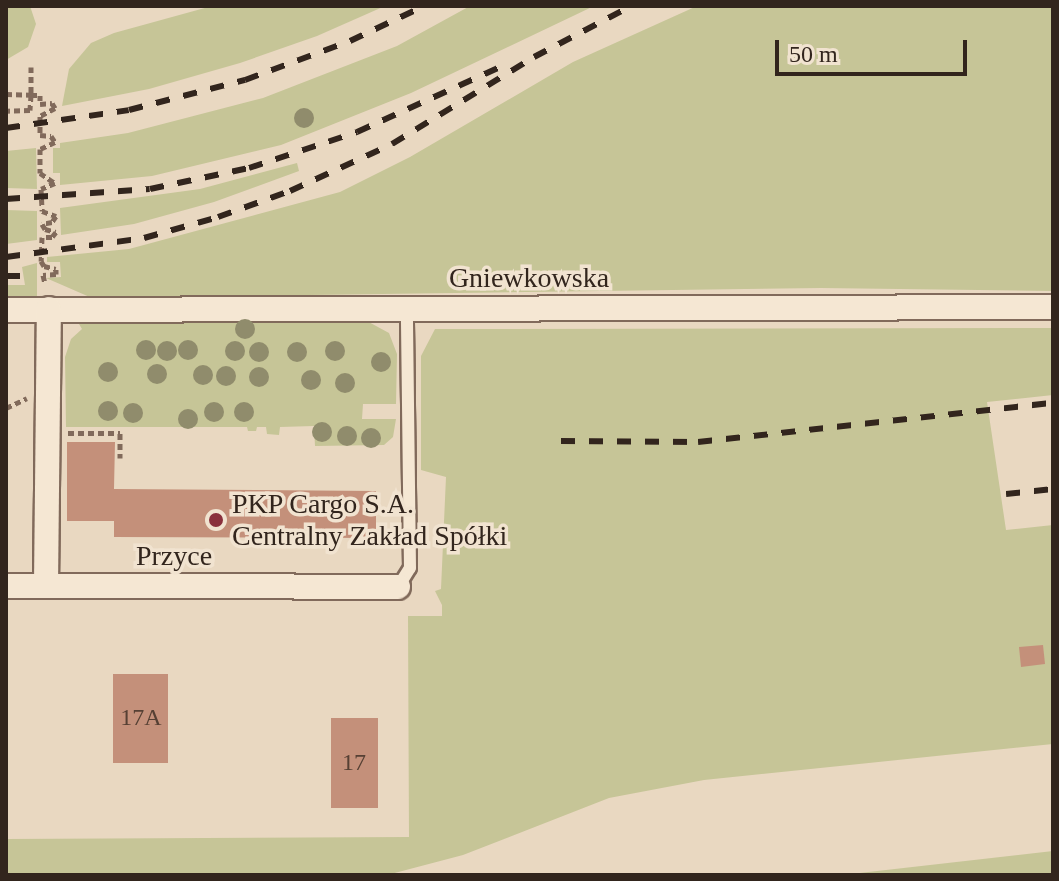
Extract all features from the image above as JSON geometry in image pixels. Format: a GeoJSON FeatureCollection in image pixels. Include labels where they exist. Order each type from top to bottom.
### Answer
{"type":"FeatureCollection","features":[{"type":"Feature","properties":{"kind":"street","name":"Gniewkowska"},"geometry":{"type":"LineString","coordinates":[[6,310],[1053,307]]}},
{"type":"Feature","properties":{"kind":"street"},"geometry":{"type":"LineString","coordinates":[[46,585],[49,309]]}},
{"type":"Feature","properties":{"kind":"street","name":"Przyce"},"geometry":{"type":"LineString","coordinates":[[6,586],[398,587]]}},
{"type":"Feature","properties":{"kind":"lane"},"geometry":{"type":"LineString","coordinates":[[398,587],[406,578],[410,563],[407,308]]}},
{"type":"Feature","properties":{"kind":"path"},"geometry":{"type":"LineString","coordinates":[[6,111],[30,110],[31,67]]}},
{"type":"Feature","properties":{"kind":"path"},"geometry":{"type":"LineString","coordinates":[[6,94],[40,95],[40,104],[54,105],[52,110],[42,111],[40,116],[40,135],[51,136],[55,142],[40,149],[40,173],[55,183],[41,189],[42,211],[56,216],[42,227],[56,232],[52,237],[42,237],[41,252],[44,266],[56,269],[56,274],[43,275],[43,284],[57,284]]}},
{"type":"Feature","properties":{"kind":"path"},"geometry":{"type":"LineString","coordinates":[[63,423],[63,432],[120,433],[120,458]]}},
{"type":"Feature","properties":{"kind":"shaded area"},"geometry":{"type":"Polygon","coordinates":[[[6,6],[30,6],[36,24],[28,47],[6,60],[6,6]]]}},
{"type":"Feature","properties":{"kind":"shaded area"},"geometry":{"type":"Polygon","coordinates":[[[212,6],[385,6],[317,36],[240,63],[149,89],[62,106],[69,69],[91,43],[114,33],[212,6]]]}},
{"type":"Feature","properties":{"kind":"shaded area"},"geometry":{"type":"Polygon","coordinates":[[[470,6],[594,6],[411,93],[281,145],[152,176],[60,185],[60,173],[53,173],[53,148],[60,148],[60,143],[128,133],[263,98],[397,46],[470,6]]]}},
{"type":"Feature","properties":{"kind":"shaded area"},"geometry":{"type":"Polygon","coordinates":[[[697,6],[1053,6],[1053,291],[821,288],[92,298],[46,278],[61,277],[60,262],[47,262],[47,257],[129,249],[340,192],[410,157],[573,62],[697,6]]]}},
{"type":"Feature","properties":{"kind":"shaded area"},"geometry":{"type":"Polygon","coordinates":[[[36,148],[37,189],[6,188],[6,151],[36,148]]]}},
{"type":"Feature","properties":{"kind":"shaded area"},"geometry":{"type":"Polygon","coordinates":[[[297,163],[299,171],[214,202],[134,224],[61,235],[60,208],[200,189],[297,163]]]}},
{"type":"Feature","properties":{"kind":"shaded area"},"geometry":{"type":"Polygon","coordinates":[[[6,210],[37,211],[37,240],[6,244],[6,210]]]}},
{"type":"Feature","properties":{"kind":"shaded area"},"geometry":{"type":"Polygon","coordinates":[[[37,263],[37,298],[6,298],[6,285],[25,285],[22,267],[37,263]]]}},
{"type":"Feature","properties":{"kind":"shaded area"},"geometry":{"type":"Polygon","coordinates":[[[365,320],[389,333],[397,354],[396,404],[363,404],[362,419],[396,419],[393,437],[384,445],[315,446],[314,426],[280,427],[279,435],[267,434],[266,427],[248,431],[247,427],[66,427],[65,357],[71,339],[82,329],[79,324],[365,320]]]}},
{"type":"Feature","properties":{"kind":"shaded area"},"geometry":{"type":"Polygon","coordinates":[[[1053,328],[1053,395],[987,402],[1006,530],[1053,525],[1053,744],[704,780],[609,798],[463,855],[387,875],[6,875],[6,839],[409,837],[408,616],[442,616],[442,605],[435,591],[441,589],[446,477],[421,470],[421,356],[435,329],[1053,328]]]}},
{"type":"Feature","properties":{"kind":"shaded area"},"geometry":{"type":"Polygon","coordinates":[[[1053,851],[1053,875],[842,875],[1053,851]]]}},
{"type":"Feature","properties":{"kind":"building"},"geometry":{"type":"Polygon","coordinates":[[[67,442],[115,442],[114,489],[376,491],[376,538],[114,537],[114,521],[67,521],[67,442]]]}},
{"type":"Feature","properties":{"kind":"building"},"geometry":{"type":"Polygon","coordinates":[[[1043,645],[1045,664],[1021,667],[1019,647],[1043,645]]]}},
{"type":"Feature","properties":{"kind":"building"},"geometry":{"type":"Polygon","coordinates":[[[113,674],[168,674],[168,763],[113,763],[113,674]]]}},
{"type":"Feature","properties":{"kind":"building"},"geometry":{"type":"Polygon","coordinates":[[[331,718],[378,718],[378,808],[331,808],[331,718]]]}},
{"type":"Feature","properties":{"kind":"railway"},"geometry":{"type":"LineString","coordinates":[[6,128],[129,110],[245,80],[350,41],[424,6]]}},
{"type":"Feature","properties":{"kind":"railway"},"geometry":{"type":"LineString","coordinates":[[6,257],[144,238],[218,217],[290,191],[392,144],[534,57],[631,6]]}},
{"type":"Feature","properties":{"kind":"railway"},"geometry":{"type":"LineString","coordinates":[[6,199],[150,189],[249,168],[357,132],[505,65]]}},
{"type":"Feature","properties":{"kind":"railway"},"geometry":{"type":"LineString","coordinates":[[6,276],[22,276]]}},
{"type":"Feature","properties":{"kind":"railway"},"geometry":{"type":"LineString","coordinates":[[561,441],[698,442],[1053,403]]}},
{"type":"Feature","properties":{"kind":"railway"},"geometry":{"type":"LineString","coordinates":[[1006,494],[1053,489]]}},
{"type":"Feature","properties":{"kind":"place","name":"PKP Cargo S.A. Centralny Zakład Spółki"},"geometry":{"type":"Point","coordinates":[216,520]}}]}
